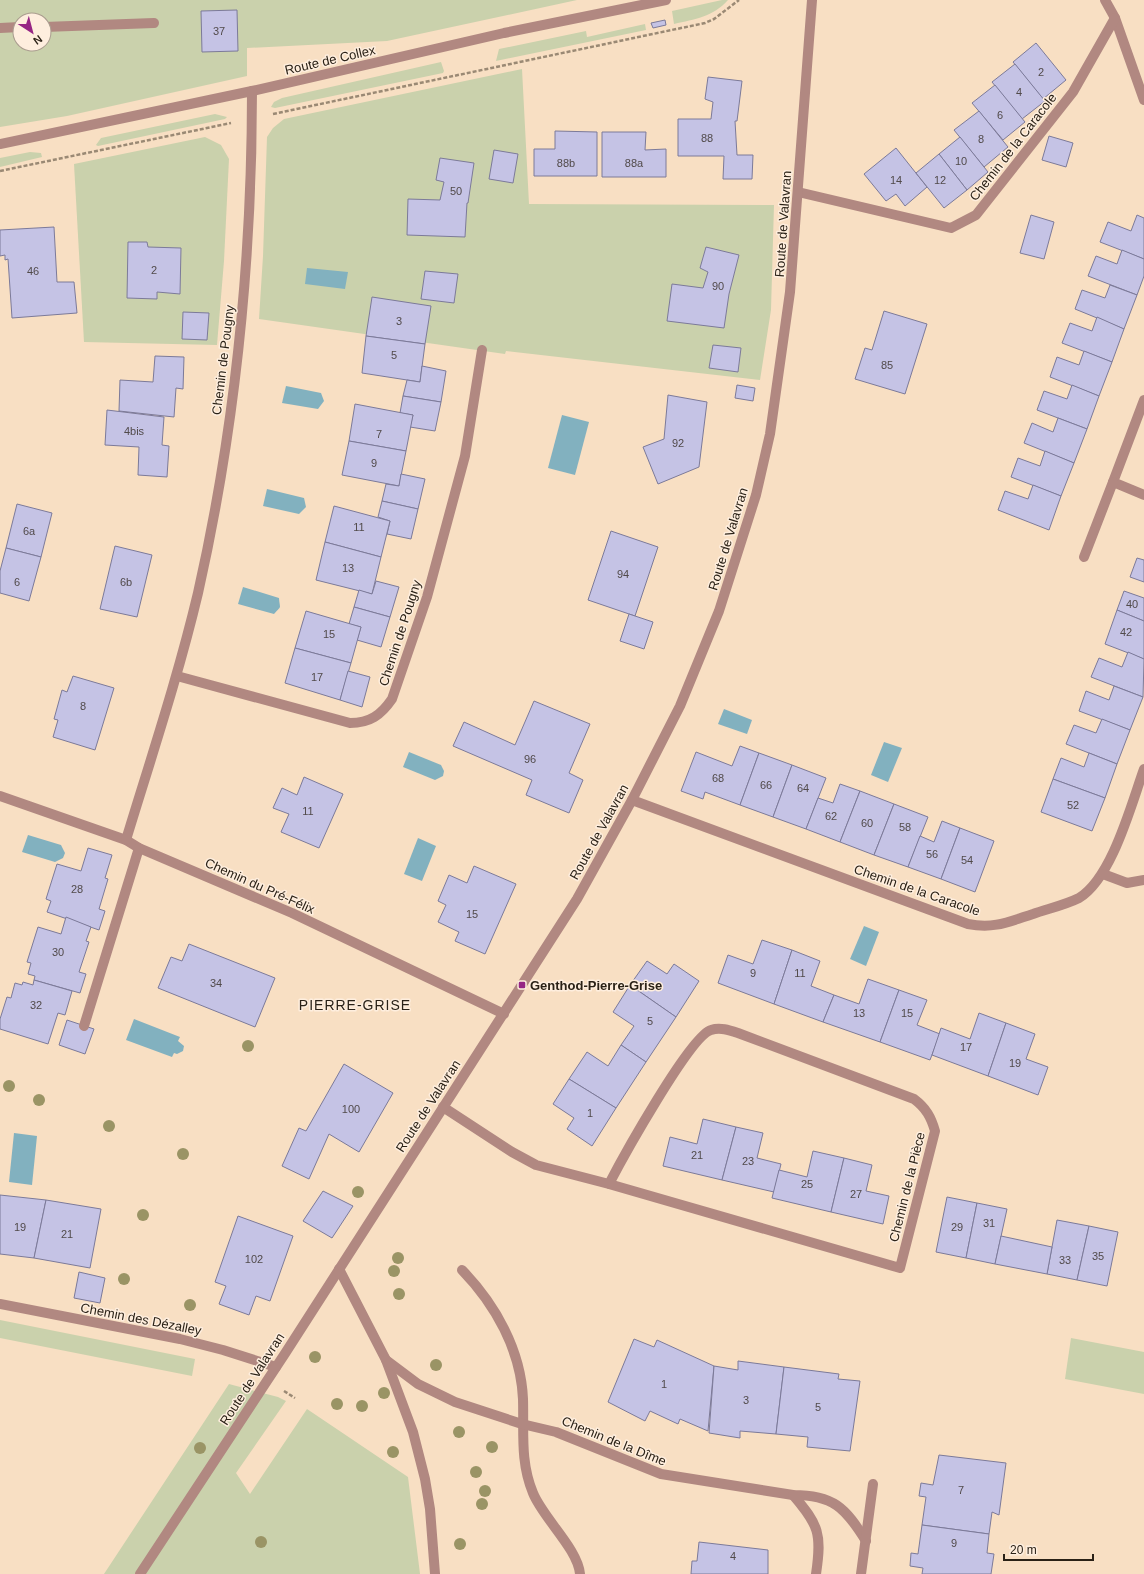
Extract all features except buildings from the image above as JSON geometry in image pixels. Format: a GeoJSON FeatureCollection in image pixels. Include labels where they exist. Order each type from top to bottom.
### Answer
{"type":"FeatureCollection","features":[{"type":"Feature","properties":{"kind":"street","name":"Route de Collex"},"geometry":{"type":"LineString","coordinates":[[0,144],[252,91],[504,33],[666,0]]}},
{"type":"Feature","properties":{"kind":"street","name":"Route de Valavran"},"geometry":{"type":"LineString","coordinates":[[140,1574],[276,1367],[577,899],[632,800],[680,706],[719,611],[756,495],[770,434],[780,376],[790,292],[812,0]]}},
{"type":"Feature","properties":{"kind":"street"},"geometry":{"type":"LineString","coordinates":[[1105,0],[1115,18],[1144,100]]}},
{"type":"Feature","properties":{"kind":"street","name":"Chemin de la Caracole"},"geometry":{"type":"LineString","coordinates":[[798,192],[951,228],[976,215],[1073,92],[1115,18]]}},
{"type":"Feature","properties":{"kind":"street"},"geometry":{"type":"LineString","coordinates":[[52,27],[154,23]]}},
{"type":"Feature","properties":{"kind":"street"},"geometry":{"type":"LineString","coordinates":[[0,28],[12,27]]}},
{"type":"Feature","properties":{"kind":"street","name":"Chemin de Pougny"},"geometry":{"type":"LineString","coordinates":[[126,840],[177,676],[198,593],[214,515],[235,379],[244,298],[252,91]]}},
{"type":"Feature","properties":{"kind":"street","name":"Chemin de Pougny"},"geometry":{"type":"LineString","coordinates":[[177,676],[350,724],[370,720],[386,708],[392,699],[426,597],[465,456],[482,350]]}},
{"type":"Feature","properties":{"kind":"street"},"geometry":{"type":"LineString","coordinates":[[1084,557],[1144,400]]}},
{"type":"Feature","properties":{"kind":"street"},"geometry":{"type":"LineString","coordinates":[[1112,482],[1144,495]]}},
{"type":"Feature","properties":{"kind":"street","name":"Chemin de la Caracole"},"geometry":{"type":"LineString","coordinates":[[632,800],[960,921],[984,927],[999,925],[1077,899],[1094,886],[1110,861],[1144,769]]}},
{"type":"Feature","properties":{"kind":"street","name":"Chemin du Pré-Félix"},"geometry":{"type":"LineString","coordinates":[[0,796],[126,840],[139,848],[292,913],[504,1014]]}},
{"type":"Feature","properties":{"kind":"street"},"geometry":{"type":"LineString","coordinates":[[84,1026],[139,848]]}},
{"type":"Feature","properties":{"kind":"street"},"geometry":{"type":"LineString","coordinates":[[1103,874],[1127,884],[1144,880]]}},
{"type":"Feature","properties":{"kind":"street","name":"Chemin de la Pièce"},"geometry":{"type":"LineString","coordinates":[[443,1107],[512,1152],[536,1165],[609,1184],[900,1268],[935,1131],[928,1113],[922,1105],[914,1099],[723,1028],[711,1030],[700,1037],[632,1141],[609,1184]]}},
{"type":"Feature","properties":{"kind":"street","name":"Chemin de la Dîme"},"geometry":{"type":"LineString","coordinates":[[339,1269],[386,1360],[413,1432],[425,1478],[430,1509],[435,1574]]}},
{"type":"Feature","properties":{"kind":"street"},"geometry":{"type":"LineString","coordinates":[[462,1270],[496,1312],[511,1344],[523,1398],[522,1424],[524,1461],[532,1492],[537,1503],[570,1551],[580,1574]]}},
{"type":"Feature","properties":{"kind":"street","name":"Chemin des Dézalley"},"geometry":{"type":"LineString","coordinates":[[0,1304],[180,1339],[223,1350],[276,1367]]}},
{"type":"Feature","properties":{"kind":"street","name":"Chemin de la Dîme"},"geometry":{"type":"LineString","coordinates":[[386,1360],[418,1384],[455,1402],[522,1424],[556,1432],[670,1477],[774,1491],[793,1495],[812,1495],[833,1503],[849,1517],[866,1541]]}},
{"type":"Feature","properties":{"kind":"street"},"geometry":{"type":"LineString","coordinates":[[861,1574],[873,1484]]}},
{"type":"Feature","properties":{"kind":"street"},"geometry":{"type":"LineString","coordinates":[[793,1495],[809,1514],[817,1532],[819,1545],[816,1574]]}},
{"type":"Feature","properties":{"kind":"path"},"geometry":{"type":"LineString","coordinates":[[0,171],[705,23],[714,19],[737,1]]}},
{"type":"Feature","properties":{"kind":"path"},"geometry":{"type":"LineString","coordinates":[[282,1389],[295,1398]]}},
{"type":"Feature","properties":{"kind":"green space"},"geometry":{"type":"Polygon","coordinates":[[[0,0],[577,0],[387,41],[247,48],[247,76],[67,116],[0,127],[0,0]]]}},
{"type":"Feature","properties":{"kind":"green space"},"geometry":{"type":"Polygon","coordinates":[[[728,0],[710,14],[674,24],[672,11],[728,0]]]}},
{"type":"Feature","properties":{"kind":"green space"},"geometry":{"type":"Polygon","coordinates":[[[645,24],[646,30],[496,61],[499,49],[586,31],[587,37],[645,24]]]}},
{"type":"Feature","properties":{"kind":"green space"},"geometry":{"type":"Polygon","coordinates":[[[441,62],[444,71],[443,73],[275,108],[271,107],[274,102],[282,98],[441,62]]]}},
{"type":"Feature","properties":{"kind":"green space"},"geometry":{"type":"Polygon","coordinates":[[[522,69],[529,204],[774,205],[771,310],[760,380],[506,351],[505,354],[259,319],[263,256],[267,137],[273,128],[284,119],[522,69]]]}},
{"type":"Feature","properties":{"kind":"green space"},"geometry":{"type":"Polygon","coordinates":[[[215,114],[227,117],[225,119],[98,146],[96,145],[101,138],[215,114]]]}},
{"type":"Feature","properties":{"kind":"green space"},"geometry":{"type":"Polygon","coordinates":[[[205,137],[221,145],[229,159],[224,261],[217,345],[84,342],[74,164],[205,137]]]}},
{"type":"Feature","properties":{"kind":"green space"},"geometry":{"type":"Polygon","coordinates":[[[30,152],[41,153],[42,157],[0,167],[0,158],[30,152]]]}},
{"type":"Feature","properties":{"kind":"green space"},"geometry":{"type":"Polygon","coordinates":[[[0,1320],[195,1359],[192,1376],[0,1338],[0,1320]]]}},
{"type":"Feature","properties":{"kind":"green space"},"geometry":{"type":"Polygon","coordinates":[[[1071,1338],[1144,1352],[1144,1394],[1065,1379],[1071,1338]]]}},
{"type":"Feature","properties":{"kind":"green space"},"geometry":{"type":"Polygon","coordinates":[[[229,1384],[278,1397],[286,1401],[236,1473],[250,1494],[307,1409],[408,1477],[420,1574],[104,1574],[229,1384]]]}},
{"type":"Feature","properties":{"kind":"water"},"geometry":{"type":"Polygon","coordinates":[[[307,268],[348,272],[345,289],[305,284],[307,268]]]}},
{"type":"Feature","properties":{"kind":"water"},"geometry":{"type":"Polygon","coordinates":[[[286,386],[321,393],[324,401],[318,409],[282,403],[286,386]]]}},
{"type":"Feature","properties":{"kind":"water"},"geometry":{"type":"Polygon","coordinates":[[[562,415],[589,422],[575,475],[548,468],[562,415]]]}},
{"type":"Feature","properties":{"kind":"water"},"geometry":{"type":"Polygon","coordinates":[[[267,489],[304,498],[306,507],[299,514],[263,506],[267,489]]]}},
{"type":"Feature","properties":{"kind":"water"},"geometry":{"type":"Polygon","coordinates":[[[243,587],[279,598],[279,608],[274,614],[238,604],[243,587]]]}},
{"type":"Feature","properties":{"kind":"water"},"geometry":{"type":"Polygon","coordinates":[[[724,709],[752,720],[747,734],[718,724],[724,709]]]}},
{"type":"Feature","properties":{"kind":"water"},"geometry":{"type":"Polygon","coordinates":[[[884,742],[902,748],[888,782],[871,775],[884,742]]]}},
{"type":"Feature","properties":{"kind":"water"},"geometry":{"type":"Polygon","coordinates":[[[409,752],[441,765],[444,771],[443,776],[435,780],[403,767],[409,752]]]}},
{"type":"Feature","properties":{"kind":"water"},"geometry":{"type":"Polygon","coordinates":[[[28,835],[61,845],[65,853],[63,858],[55,862],[22,852],[28,835]]]}},
{"type":"Feature","properties":{"kind":"water"},"geometry":{"type":"Polygon","coordinates":[[[418,838],[436,846],[422,881],[404,874],[418,838]]]}},
{"type":"Feature","properties":{"kind":"water"},"geometry":{"type":"Polygon","coordinates":[[[864,926],[879,932],[866,966],[850,959],[864,926]]]}},
{"type":"Feature","properties":{"kind":"water"},"geometry":{"type":"Polygon","coordinates":[[[134,1019],[180,1037],[178,1041],[184,1046],[183,1051],[177,1054],[174,1053],[172,1057],[126,1040],[134,1019]]]}},
{"type":"Feature","properties":{"kind":"water"},"geometry":{"type":"Polygon","coordinates":[[[14,1133],[37,1136],[32,1185],[9,1182],[14,1133]]]}},
{"type":"Feature","properties":{"kind":"place","name":"Genthod-Pierre-Grise"},"geometry":{"type":"Point","coordinates":[522,985]}},
{"type":"Feature","properties":{"kind":"district","name":"PIERRE-GRISE"},"geometry":{"type":"Point","coordinates":[355,1005]}}]}
